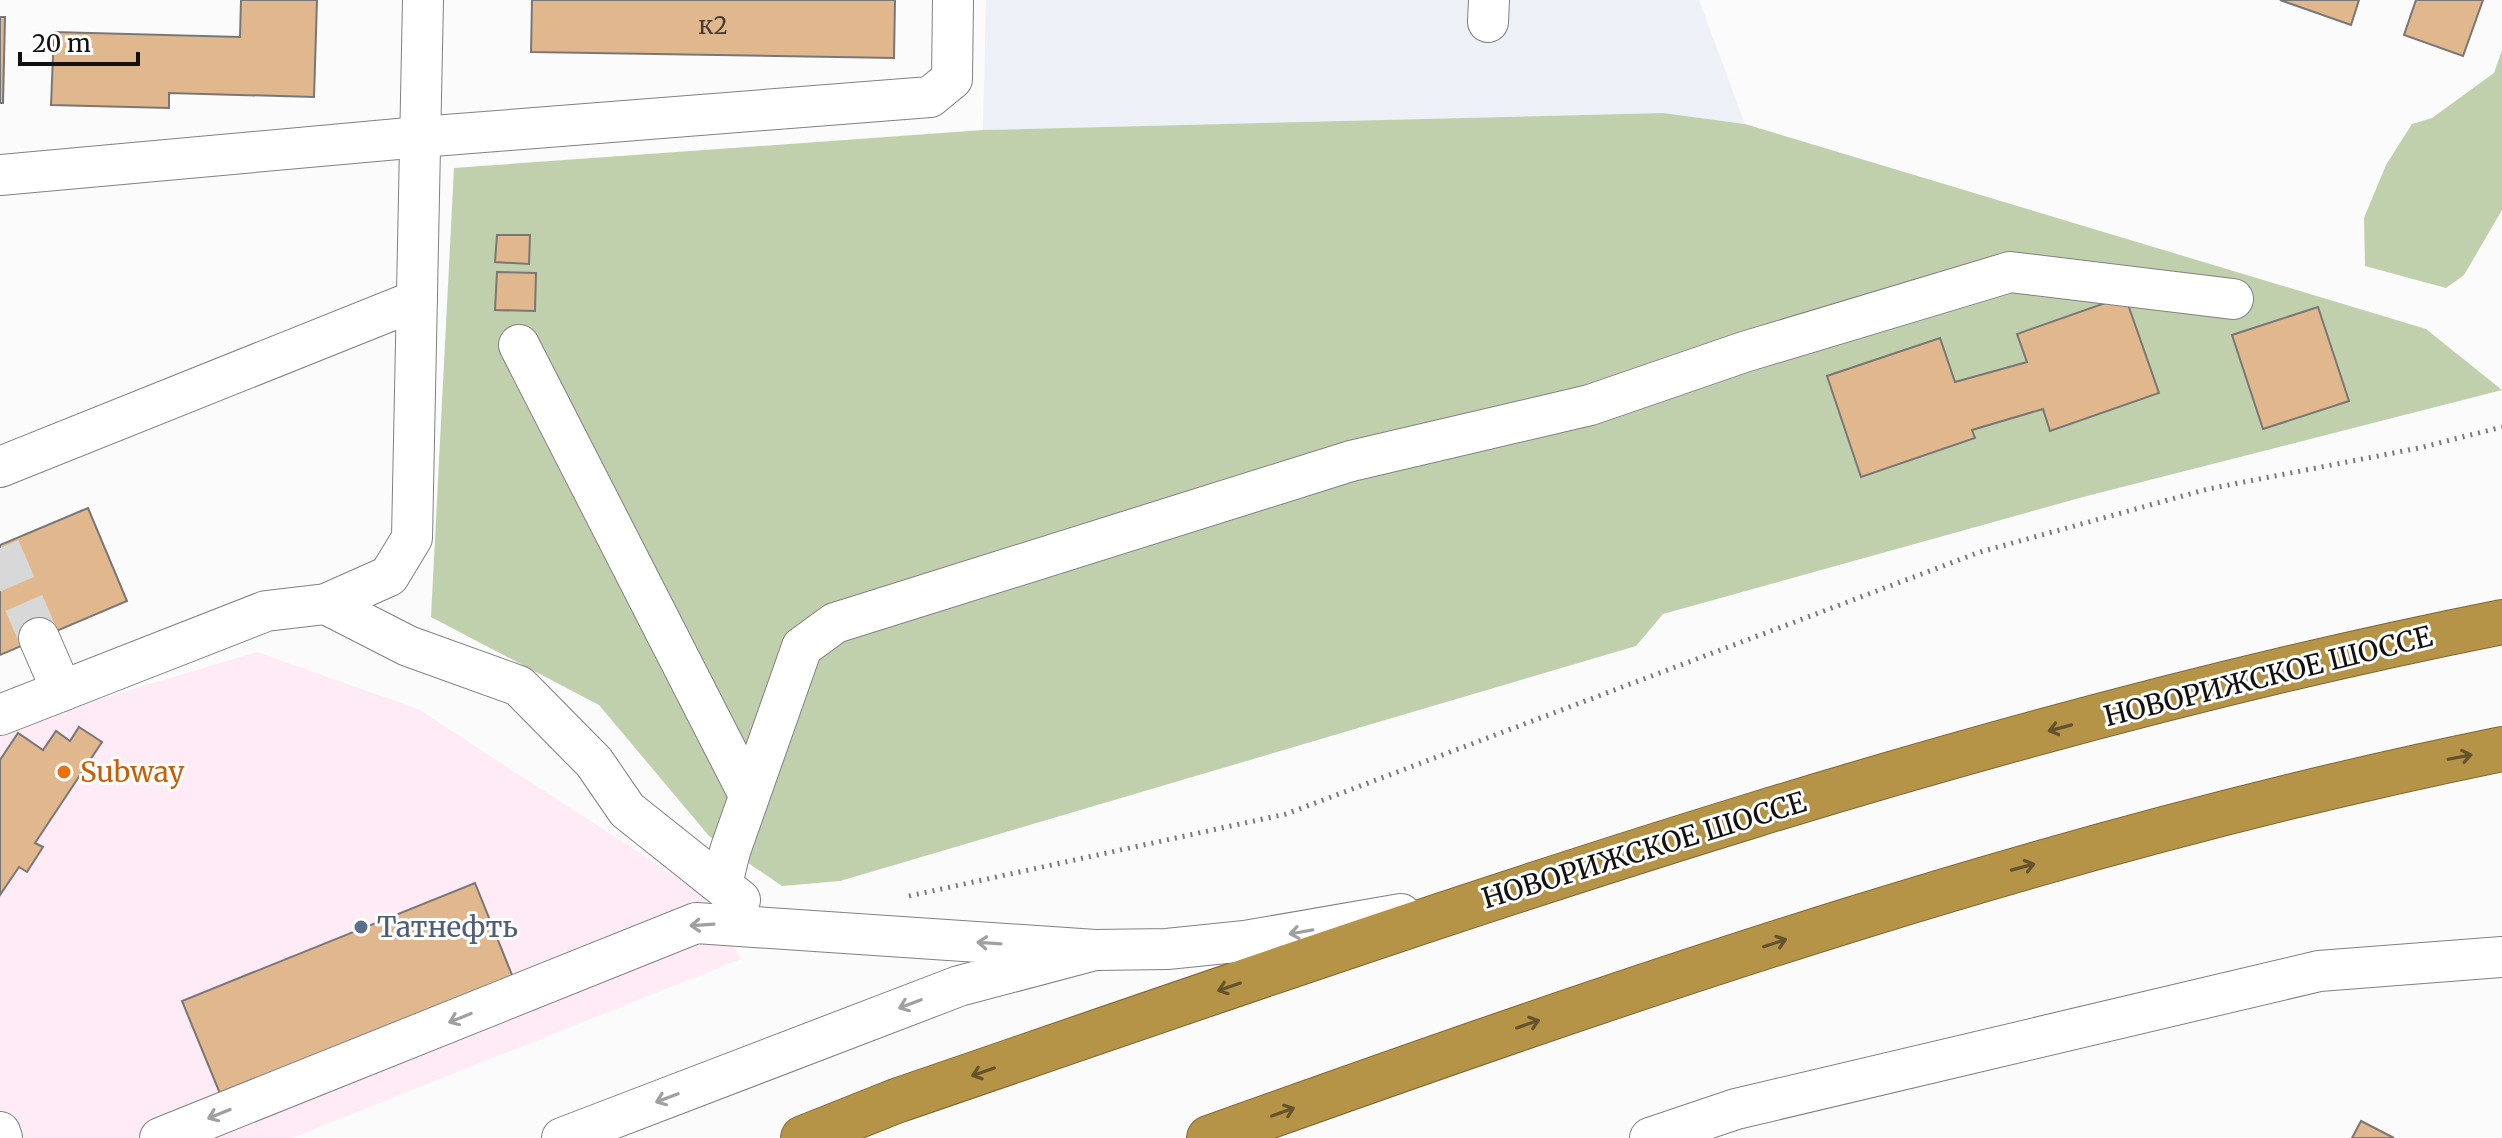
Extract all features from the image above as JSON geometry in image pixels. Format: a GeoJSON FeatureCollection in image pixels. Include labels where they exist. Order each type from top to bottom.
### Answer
{"type":"FeatureCollection","features":[{"type":"Feature","properties":{"kind":"highway","name":"НОВОРИЖСКОЕ ШОССЕ"},"geometry":{"type":"LineString","coordinates":[[803,1138],[896,1101],[1488,899],[1896,772],[2325,657],[2502,622]]}},
{"type":"Feature","properties":{"kind":"highway"},"geometry":{"type":"LineString","coordinates":[[1209,1138],[1534,1022],[1934,891],[2355,778],[2502,749]]}},
{"type":"Feature","properties":{"kind":"street"},"geometry":{"type":"LineString","coordinates":[[0,715],[266,611],[326,604],[389,576],[412,538],[423,0]]}},
{"type":"Feature","properties":{"kind":"street"},"geometry":{"type":"LineString","coordinates":[[0,175],[420,137],[930,97],[952,79],[953,0]]}},
{"type":"Feature","properties":{"kind":"street"},"geometry":{"type":"LineString","coordinates":[[722,884],[749,795],[802,647],[835,623],[1351,461],[1590,405],[1744,352],[2010,272],[2233,299]]}},
{"type":"Feature","properties":{"kind":"street"},"geometry":{"type":"LineString","coordinates":[[0,467],[417,300]]}},
{"type":"Feature","properties":{"kind":"street"},"geometry":{"type":"LineString","coordinates":[[519,345],[749,795]]}},
{"type":"Feature","properties":{"kind":"street"},"geometry":{"type":"LineString","coordinates":[[326,604],[408,646],[519,686],[594,762],[627,810],[774,927]]}},
{"type":"Feature","properties":{"kind":"street"},"geometry":{"type":"LineString","coordinates":[[39,638],[62,691]]}},
{"type":"Feature","properties":{"kind":"street"},"geometry":{"type":"LineString","coordinates":[[160,1138],[696,923],[1095,950],[1167,949],[1245,941],[1488,899]]}},
{"type":"Feature","properties":{"kind":"street"},"geometry":{"type":"LineString","coordinates":[[562,1138],[959,986],[1095,950]]}},
{"type":"Feature","properties":{"kind":"street"},"geometry":{"type":"LineString","coordinates":[[1650,1138],[1736,1109],[2319,971],[2502,957]]}},
{"type":"Feature","properties":{"kind":"street"},"geometry":{"type":"LineString","coordinates":[[0,1132],[2,1138]]}},
{"type":"Feature","properties":{"kind":"path"},"geometry":{"type":"LineString","coordinates":[[903,898],[1286,814],[1980,552],[2208,489],[2419,448],[2502,427]]}},
{"type":"Feature","properties":{"kind":"shaded area"},"geometry":{"type":"Polygon","coordinates":[[[986,0],[1699,0],[1745,124],[1663,113],[983,130],[986,0]]]}},
{"type":"Feature","properties":{"kind":"shaded area","name":"Татнефть"},"geometry":{"type":"Polygon","coordinates":[[[257,652],[418,709],[704,895],[741,959],[292,1138],[0,1138],[0,729],[257,652]]]}},
{"type":"Feature","properties":{"kind":"green space"},"geometry":{"type":"Polygon","coordinates":[[[2502,50],[2502,210],[2464,275],[2446,288],[2365,266],[2364,218],[2386,165],[2412,124],[2432,118],[2494,73],[2502,50]]]}},
{"type":"Feature","properties":{"kind":"green space"},"geometry":{"type":"Polygon","coordinates":[[[1663,113],[1745,124],[2426,329],[2502,390],[2083,497],[1663,614],[1636,646],[840,881],[782,886],[709,836],[599,705],[431,617],[454,168],[983,130],[1663,113]]]}},
{"type":"Feature","properties":{"kind":"building"},"geometry":{"type":"Polygon","coordinates":[[[241,0],[317,0],[314,97],[169,93],[169,108],[51,105],[54,32],[240,37],[241,0]]]}},
{"type":"Feature","properties":{"kind":"building"},"geometry":{"type":"Polygon","coordinates":[[[532,0],[895,0],[894,58],[531,52],[532,0]]]}},
{"type":"Feature","properties":{"kind":"building"},"geometry":{"type":"Polygon","coordinates":[[[2280,0],[2359,0],[2351,25],[2280,0]]]}},
{"type":"Feature","properties":{"kind":"building"},"geometry":{"type":"Polygon","coordinates":[[[2416,0],[2483,0],[2463,56],[2404,35],[2416,0]]]}},
{"type":"Feature","properties":{"kind":"building"},"geometry":{"type":"Polygon","coordinates":[[[0,17],[5,17],[3,103],[0,103],[0,17]]]}},
{"type":"Feature","properties":{"kind":"building"},"geometry":{"type":"Polygon","coordinates":[[[497,235],[530,235],[529,264],[495,262],[497,235]]]}},
{"type":"Feature","properties":{"kind":"building"},"geometry":{"type":"Polygon","coordinates":[[[497,272],[536,273],[535,311],[495,310],[497,272]]]}},
{"type":"Feature","properties":{"kind":"building"},"geometry":{"type":"Polygon","coordinates":[[[2125,296],[2159,393],[2050,431],[2043,409],[1972,430],[1975,438],[1861,477],[1827,376],[1940,338],[1955,382],[2027,362],[2017,334],[2125,296]]]}},
{"type":"Feature","properties":{"kind":"building"},"geometry":{"type":"Polygon","coordinates":[[[2318,307],[2349,401],[2263,429],[2232,335],[2318,307]]]}},
{"type":"Feature","properties":{"kind":"building"},"geometry":{"type":"Polygon","coordinates":[[[88,508],[127,601],[0,655],[0,545],[88,508]]]}},
{"type":"Feature","properties":{"kind":"building"},"geometry":{"type":"Polygon","coordinates":[[[79,727],[102,742],[35,843],[43,847],[27,872],[19,867],[0,895],[0,760],[18,733],[43,750],[56,731],[70,741],[79,727]]]}},
{"type":"Feature","properties":{"kind":"building"},"geometry":{"type":"Polygon","coordinates":[[[475,883],[514,980],[221,1096],[182,1001],[475,883]]]}},
{"type":"Feature","properties":{"kind":"building"},"geometry":{"type":"Polygon","coordinates":[[[2361,1121],[2394,1138],[2352,1138],[2361,1121]]]}},
{"type":"Feature","properties":{"kind":"tunnel"},"geometry":{"type":"LineString","coordinates":[[0,548],[39,638]]}},
{"type":"Feature","properties":{"kind":"place","name":"Subway"},"geometry":{"type":"Point","coordinates":[64,772]}},
{"type":"Feature","properties":{"kind":"place","name":"Татнефть"},"geometry":{"type":"Point","coordinates":[361,927]}}]}
